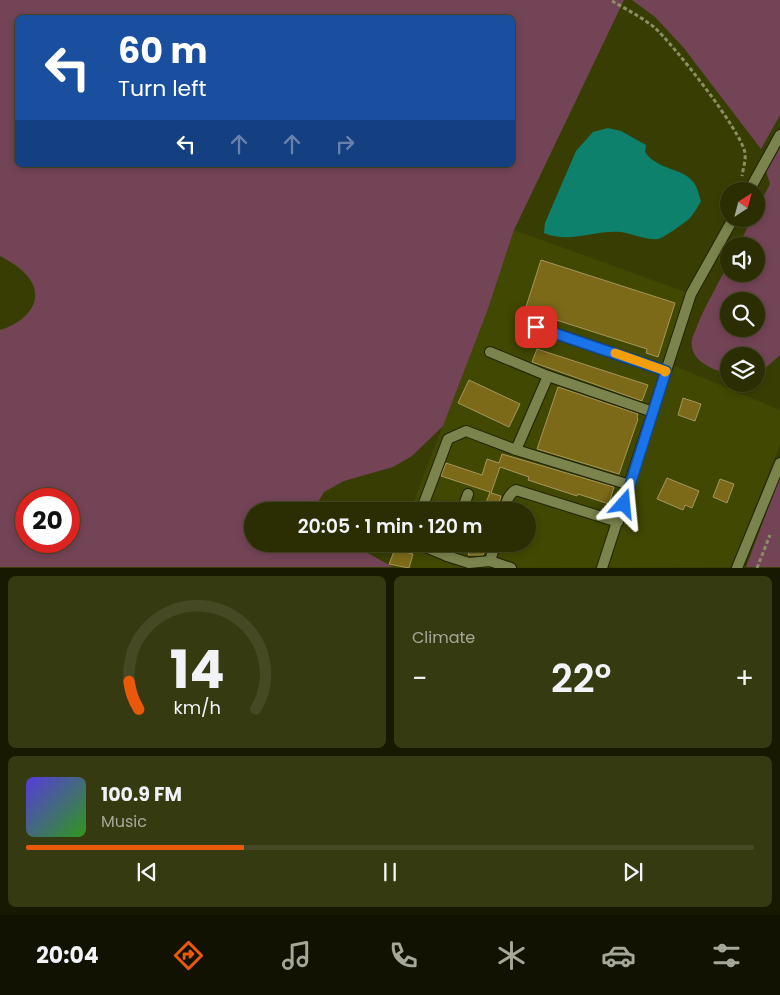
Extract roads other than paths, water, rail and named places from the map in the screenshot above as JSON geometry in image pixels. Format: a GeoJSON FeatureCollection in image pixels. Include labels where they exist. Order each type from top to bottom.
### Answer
{"type":"FeatureCollection","features":[{"type":"Feature","properties":{"kind":"lane"},"geometry":{"type":"LineString","coordinates":[[754,182],[780,135]]}},
{"type":"Feature","properties":{"kind":"lane"},"geometry":{"type":"LineString","coordinates":[[602,568],[691,294],[728,228]]}},
{"type":"Feature","properties":{"kind":"lane"},"geometry":{"type":"LineString","coordinates":[[536,327],[666,371]]}},
{"type":"Feature","properties":{"kind":"lane"},"geometry":{"type":"LineString","coordinates":[[490,352],[548,376],[653,412]]}},
{"type":"Feature","properties":{"kind":"lane"},"geometry":{"type":"LineString","coordinates":[[516,450],[548,376]]}},
{"type":"Feature","properties":{"kind":"lane"},"geometry":{"type":"LineString","coordinates":[[424,502],[448,439],[466,431],[516,450],[630,485]]}},
{"type":"Feature","properties":{"kind":"lane"},"geometry":{"type":"LineString","coordinates":[[737,568],[780,463]]}},
{"type":"Feature","properties":{"kind":"lane"},"geometry":{"type":"LineString","coordinates":[[507,502],[512,492],[516,490],[618,522]]}},
{"type":"Feature","properties":{"kind":"lane"},"geometry":{"type":"LineString","coordinates":[[465,502],[468,494]]}},
{"type":"Feature","properties":{"kind":"lane"},"geometry":{"type":"LineString","coordinates":[[437,552],[469,563],[490,561],[512,568]]}},
{"type":"Feature","properties":{"kind":"lane"},"geometry":{"type":"LineString","coordinates":[[447,556],[448,552]]}},
{"type":"Feature","properties":{"kind":"lane"},"geometry":{"type":"LineString","coordinates":[[490,561],[493,552]]}},
{"type":"Feature","properties":{"kind":"water"},"geometry":{"type":"Polygon","coordinates":[[[608,128],[621,131],[646,145],[645,152],[650,158],[689,178],[694,183],[701,201],[697,208],[688,220],[658,239],[649,239],[620,232],[572,237],[554,236],[544,233],[545,223],[576,151],[593,132],[608,128]]]}}]}
